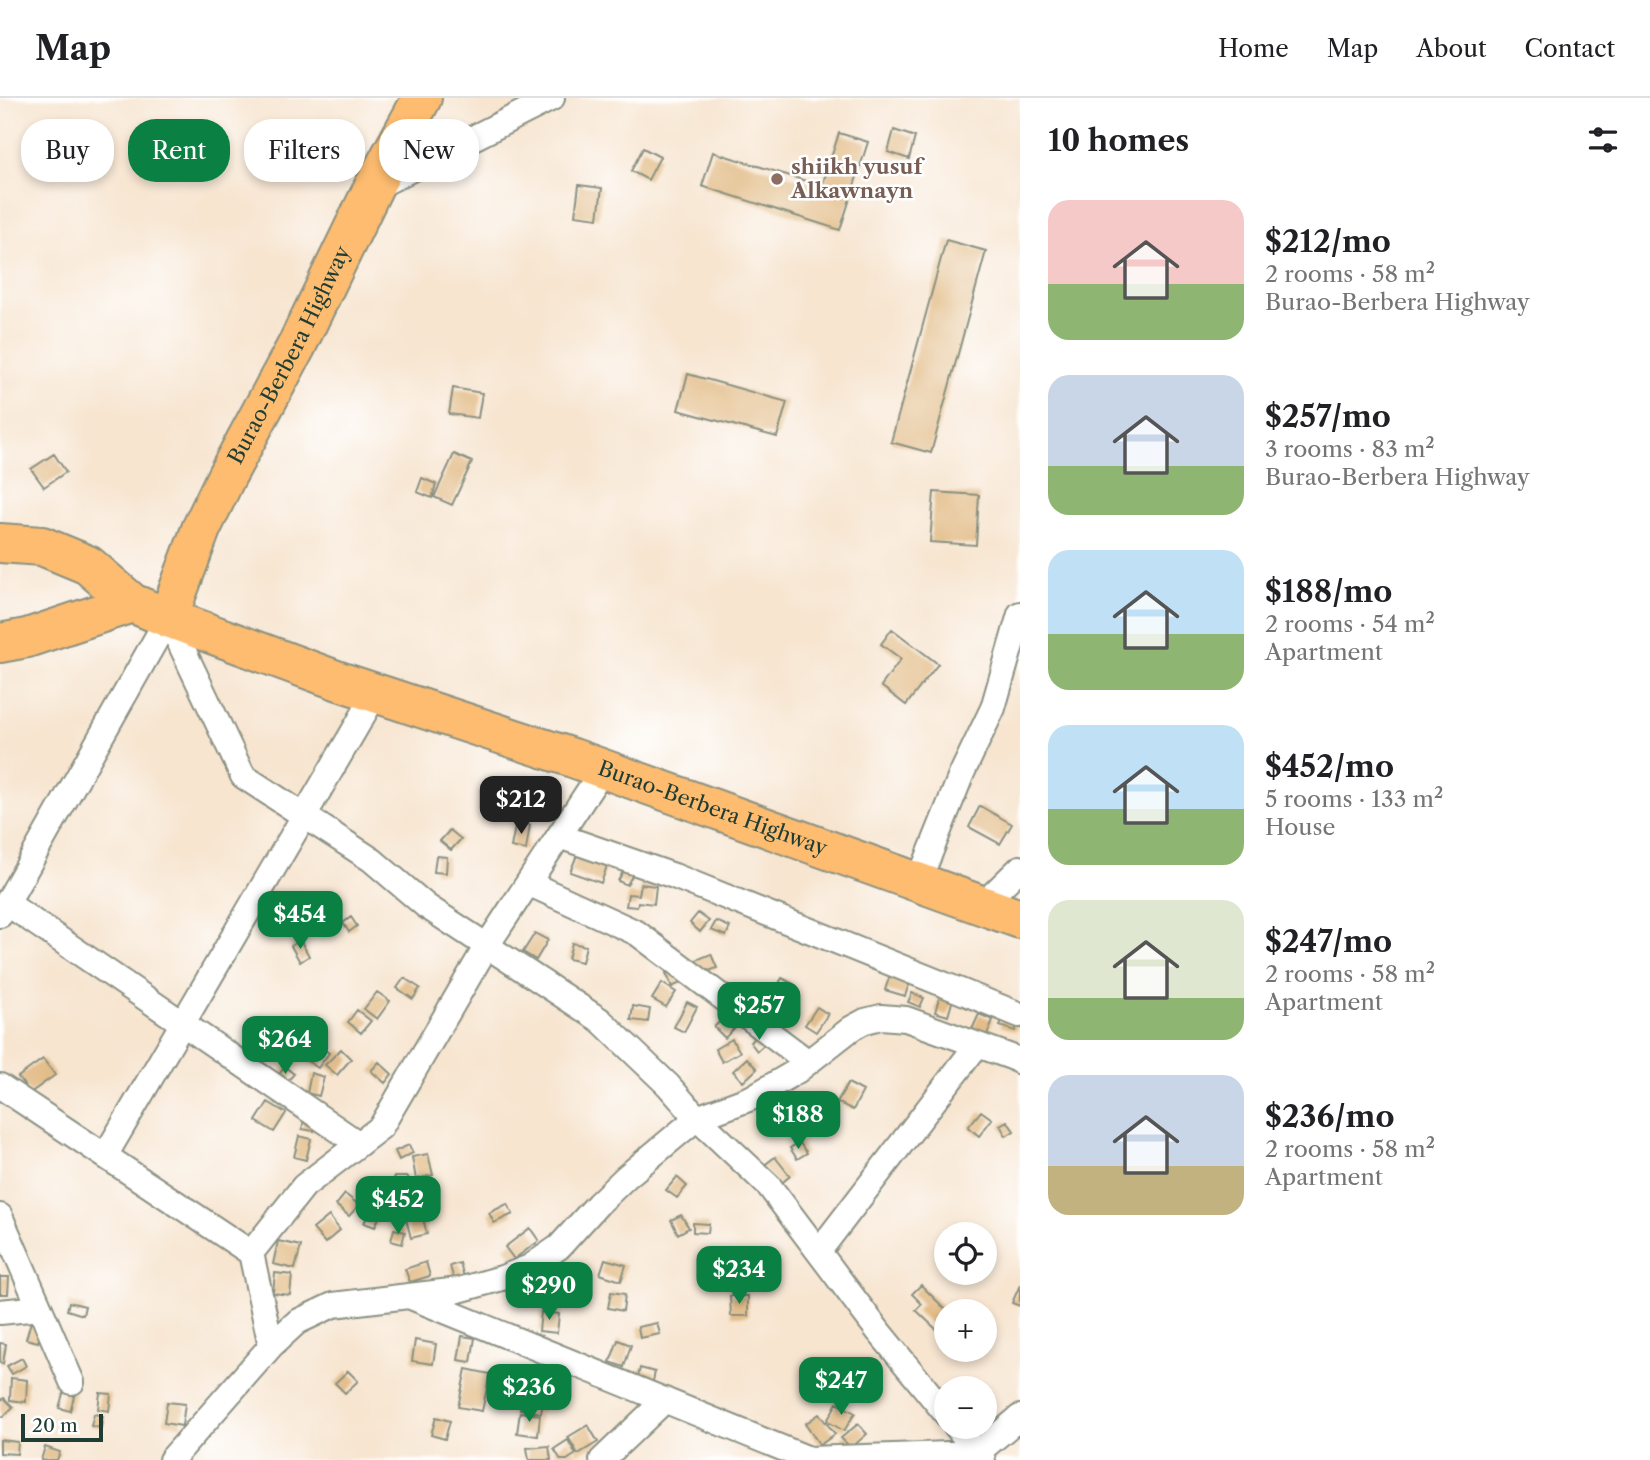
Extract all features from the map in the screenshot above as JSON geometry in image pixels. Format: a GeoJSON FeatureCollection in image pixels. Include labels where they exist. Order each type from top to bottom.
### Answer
{"type":"FeatureCollection","features":[{"type":"Feature","properties":{"kind":"highway","name":"Burao-Berbera Highway"},"geometry":{"type":"LineString","coordinates":[[168,618],[201,529],[226,477],[296,347],[373,188],[422,98]]}},
{"type":"Feature","properties":{"kind":"highway","name":"Burao-Berbera Highway"},"geometry":{"type":"LineString","coordinates":[[0,543],[42,546],[88,565],[132,603],[168,618],[376,693],[603,769],[1020,919]]}},
{"type":"Feature","properties":{"kind":"highway"},"geometry":{"type":"LineString","coordinates":[[0,643],[27,638],[132,603]]}},
{"type":"Feature","properties":{"kind":"street"},"geometry":{"type":"LineString","coordinates":[[373,188],[552,98]]}},
{"type":"Feature","properties":{"kind":"street"},"geometry":{"type":"LineString","coordinates":[[918,883],[962,773],[993,708],[1020,614]]}},
{"type":"Feature","properties":{"kind":"street"},"geometry":{"type":"LineString","coordinates":[[168,618],[243,776],[372,860],[426,906],[600,1020],[769,1186],[879,1332],[934,1399]]}},
{"type":"Feature","properties":{"kind":"street"},"geometry":{"type":"LineString","coordinates":[[168,618],[4,910],[183,1023],[359,1144]]}},
{"type":"Feature","properties":{"kind":"street"},"geometry":{"type":"LineString","coordinates":[[105,1156],[376,693]]}},
{"type":"Feature","properties":{"kind":"street"},"geometry":{"type":"LineString","coordinates":[[251,1253],[304,1186],[381,1127],[486,947],[603,769]]}},
{"type":"Feature","properties":{"kind":"street"},"geometry":{"type":"LineString","coordinates":[[559,836],[674,876],[1020,1015]]}},
{"type":"Feature","properties":{"kind":"street"},"geometry":{"type":"LineString","coordinates":[[982,905],[1020,868]]}},
{"type":"Feature","properties":{"kind":"street"},"geometry":{"type":"LineString","coordinates":[[528,883],[637,933],[808,1062]]}},
{"type":"Feature","properties":{"kind":"street"},"geometry":{"type":"LineString","coordinates":[[171,1460],[271,1346],[297,1322],[333,1305],[458,1290],[530,1267],[559,1247],[626,1177],[697,1118],[751,1098],[865,1021],[881,1017],[906,1019],[1020,1062]]}},
{"type":"Feature","properties":{"kind":"street"},"geometry":{"type":"LineString","coordinates":[[819,1251],[977,1045]]}},
{"type":"Feature","properties":{"kind":"street"},"geometry":{"type":"LineString","coordinates":[[0,1086],[251,1253],[271,1346]]}},
{"type":"Feature","properties":{"kind":"street"},"geometry":{"type":"LineString","coordinates":[[0,1216],[72,1382]]}},
{"type":"Feature","properties":{"kind":"street"},"geometry":{"type":"LineString","coordinates":[[408,1296],[809,1458],[980,1456],[1020,1417]]}},
{"type":"Feature","properties":{"kind":"street"},"geometry":{"type":"LineString","coordinates":[[0,1312],[40,1308]]}},
{"type":"Feature","properties":{"kind":"street"},"geometry":{"type":"LineString","coordinates":[[603,1460],[665,1400]]}},
{"type":"Feature","properties":{"kind":"street"},"geometry":{"type":"LineString","coordinates":[[966,1439],[980,1456]]}},
{"type":"Feature","properties":{"kind":"building"},"geometry":{"type":"Polygon","coordinates":[[[894,130],[915,137],[909,159],[888,152],[894,130]]]}},
{"type":"Feature","properties":{"kind":"building"},"geometry":{"type":"Polygon","coordinates":[[[839,133],[868,142],[840,230],[702,186],[713,152],[822,186],[839,133]]]}},
{"type":"Feature","properties":{"kind":"building"},"geometry":{"type":"Polygon","coordinates":[[[643,148],[660,157],[648,180],[631,171],[643,148]]]}},
{"type":"Feature","properties":{"kind":"building"},"geometry":{"type":"Polygon","coordinates":[[[579,185],[602,188],[598,218],[575,215],[579,185]]]}},
{"type":"Feature","properties":{"kind":"building"},"geometry":{"type":"Polygon","coordinates":[[[946,240],[986,251],[931,453],[891,442],[946,240]]]}},
{"type":"Feature","properties":{"kind":"building"},"geometry":{"type":"Polygon","coordinates":[[[688,374],[787,402],[777,437],[678,410],[688,374]]]}},
{"type":"Feature","properties":{"kind":"building"},"geometry":{"type":"Polygon","coordinates":[[[453,388],[482,393],[478,418],[449,414],[453,388]]]}},
{"type":"Feature","properties":{"kind":"building"},"geometry":{"type":"Polygon","coordinates":[[[54,454],[66,472],[44,487],[31,469],[54,454]]]}},
{"type":"Feature","properties":{"kind":"building"},"geometry":{"type":"Polygon","coordinates":[[[454,454],[472,462],[452,505],[434,497],[454,454]]]}},
{"type":"Feature","properties":{"kind":"building"},"geometry":{"type":"Polygon","coordinates":[[[422,478],[436,484],[432,498],[417,492],[422,478]]]}},
{"type":"Feature","properties":{"kind":"building"},"geometry":{"type":"Polygon","coordinates":[[[934,492],[979,495],[976,545],[930,542],[934,492]]]}},
{"type":"Feature","properties":{"kind":"building"},"geometry":{"type":"Polygon","coordinates":[[[892,629],[938,664],[906,705],[881,686],[901,659],[881,644],[892,629]]]}},
{"type":"Feature","properties":{"kind":"building"},"geometry":{"type":"Polygon","coordinates":[[[980,806],[1012,824],[1000,844],[969,827],[980,806]]]}},
{"type":"Feature","properties":{"kind":"building"},"geometry":{"type":"Polygon","coordinates":[[[516,822],[530,825],[526,850],[511,847],[516,822]]]}},
{"type":"Feature","properties":{"kind":"building"},"geometry":{"type":"Polygon","coordinates":[[[450,830],[461,839],[451,850],[440,841],[450,830]]]}},
{"type":"Feature","properties":{"kind":"building"},"geometry":{"type":"Polygon","coordinates":[[[577,855],[607,866],[601,883],[570,872],[577,855]]]}},
{"type":"Feature","properties":{"kind":"building"},"geometry":{"type":"Polygon","coordinates":[[[436,856],[447,857],[446,873],[434,872],[436,856]]]}},
{"type":"Feature","properties":{"kind":"building"},"geometry":{"type":"Polygon","coordinates":[[[626,866],[635,870],[627,885],[618,881],[626,866]]]}},
{"type":"Feature","properties":{"kind":"building"},"geometry":{"type":"Polygon","coordinates":[[[641,884],[656,886],[654,904],[638,902],[637,907],[626,906],[628,894],[639,895],[641,884]]]}},
{"type":"Feature","properties":{"kind":"building"},"geometry":{"type":"Polygon","coordinates":[[[698,913],[709,921],[700,932],[690,923],[698,913]]]}},
{"type":"Feature","properties":{"kind":"building"},"geometry":{"type":"Polygon","coordinates":[[[351,917],[357,926],[349,932],[343,923],[351,917]]]}},
{"type":"Feature","properties":{"kind":"building"},"geometry":{"type":"Polygon","coordinates":[[[716,921],[730,927],[726,936],[711,930],[716,921]]]}},
{"type":"Feature","properties":{"kind":"building"},"geometry":{"type":"Polygon","coordinates":[[[535,933],[548,940],[536,960],[523,952],[535,933]]]}},
{"type":"Feature","properties":{"kind":"building"},"geometry":{"type":"Polygon","coordinates":[[[300,940],[309,956],[300,962],[291,946],[300,940]]]}},
{"type":"Feature","properties":{"kind":"building"},"geometry":{"type":"Polygon","coordinates":[[[572,943],[586,946],[582,962],[568,959],[572,943]]]}},
{"type":"Feature","properties":{"kind":"building"},"geometry":{"type":"Polygon","coordinates":[[[711,954],[717,968],[695,976],[689,963],[711,954]]]}},
{"type":"Feature","properties":{"kind":"building"},"geometry":{"type":"Polygon","coordinates":[[[896,957],[916,964],[905,996],[885,990],[896,957]]]}},
{"type":"Feature","properties":{"kind":"building"},"geometry":{"type":"Polygon","coordinates":[[[678,968],[683,982],[672,987],[666,973],[678,968]]]}},
{"type":"Feature","properties":{"kind":"building"},"geometry":{"type":"Polygon","coordinates":[[[404,978],[420,988],[413,999],[397,988],[404,978]]]}},
{"type":"Feature","properties":{"kind":"building"},"geometry":{"type":"Polygon","coordinates":[[[782,978],[793,984],[780,1008],[769,1001],[782,978]]]}},
{"type":"Feature","properties":{"kind":"building"},"geometry":{"type":"Polygon","coordinates":[[[662,983],[676,992],[666,1007],[652,999],[662,983]]]}},
{"type":"Feature","properties":{"kind":"building"},"geometry":{"type":"Polygon","coordinates":[[[377,992],[390,1001],[377,1019],[364,1009],[377,992]]]}},
{"type":"Feature","properties":{"kind":"building"},"geometry":{"type":"Polygon","coordinates":[[[912,993],[924,998],[920,1007],[908,1002],[912,993]]]}},
{"type":"Feature","properties":{"kind":"building"},"geometry":{"type":"Polygon","coordinates":[[[940,995],[953,999],[948,1016],[935,1012],[940,995]]]}},
{"type":"Feature","properties":{"kind":"building"},"geometry":{"type":"Polygon","coordinates":[[[687,1002],[697,1007],[684,1032],[674,1027],[687,1002]]]}},
{"type":"Feature","properties":{"kind":"building"},"geometry":{"type":"Polygon","coordinates":[[[633,1006],[650,1009],[648,1022],[631,1020],[633,1006]]]}},
{"type":"Feature","properties":{"kind":"building"},"geometry":{"type":"Polygon","coordinates":[[[817,1007],[828,1014],[816,1032],[805,1025],[817,1007]]]}},
{"type":"Feature","properties":{"kind":"building"},"geometry":{"type":"Polygon","coordinates":[[[357,1010],[371,1021],[361,1033],[348,1022],[357,1010]]]}},
{"type":"Feature","properties":{"kind":"building"},"geometry":{"type":"Polygon","coordinates":[[[729,1013],[739,1023],[725,1038],[714,1027],[729,1013]]]}},
{"type":"Feature","properties":{"kind":"building"},"geometry":{"type":"Polygon","coordinates":[[[1004,1013],[1020,1019],[1015,1031],[1000,1026],[1004,1013]]]}},
{"type":"Feature","properties":{"kind":"building"},"geometry":{"type":"Polygon","coordinates":[[[979,1014],[993,1020],[984,1042],[969,1036],[979,1014]]]}},
{"type":"Feature","properties":{"kind":"building"},"geometry":{"type":"Polygon","coordinates":[[[761,1034],[767,1042],[757,1051],[750,1042],[761,1034]]]}},
{"type":"Feature","properties":{"kind":"building"},"geometry":{"type":"Polygon","coordinates":[[[305,1036],[329,1053],[318,1068],[294,1052],[305,1036]]]}},
{"type":"Feature","properties":{"kind":"building"},"geometry":{"type":"Polygon","coordinates":[[[732,1039],[740,1052],[722,1062],[715,1049],[732,1039]]]}},
{"type":"Feature","properties":{"kind":"building"},"geometry":{"type":"Polygon","coordinates":[[[341,1049],[351,1059],[337,1075],[325,1065],[341,1049]]]}},
{"type":"Feature","properties":{"kind":"building"},"geometry":{"type":"Polygon","coordinates":[[[747,1058],[757,1069],[743,1082],[733,1071],[747,1058]]]}},
{"type":"Feature","properties":{"kind":"building"},"geometry":{"type":"Polygon","coordinates":[[[43,1059],[55,1075],[30,1093],[18,1077],[43,1059]]]}},
{"type":"Feature","properties":{"kind":"building"},"geometry":{"type":"Polygon","coordinates":[[[379,1062],[392,1074],[385,1083],[371,1071],[379,1062]]]}},
{"type":"Feature","properties":{"kind":"building"},"geometry":{"type":"Polygon","coordinates":[[[285,1067],[294,1074],[284,1085],[276,1078],[285,1067]]]}},
{"type":"Feature","properties":{"kind":"building"},"geometry":{"type":"Polygon","coordinates":[[[311,1073],[324,1077],[319,1096],[307,1093],[311,1073]]]}},
{"type":"Feature","properties":{"kind":"building"},"geometry":{"type":"Polygon","coordinates":[[[848,1083],[863,1091],[853,1110],[837,1102],[848,1083]]]}},
{"type":"Feature","properties":{"kind":"building"},"geometry":{"type":"Polygon","coordinates":[[[268,1102],[286,1113],[274,1132],[256,1121],[268,1102]]]}},
{"type":"Feature","properties":{"kind":"building"},"geometry":{"type":"Polygon","coordinates":[[[981,1111],[992,1119],[979,1136],[968,1127],[981,1111]]]}},
{"type":"Feature","properties":{"kind":"building"},"geometry":{"type":"Polygon","coordinates":[[[304,1120],[315,1121],[314,1131],[302,1129],[304,1120]]]}},
{"type":"Feature","properties":{"kind":"building"},"geometry":{"type":"Polygon","coordinates":[[[1007,1121],[1014,1131],[1006,1136],[1000,1125],[1007,1121]]]}},
{"type":"Feature","properties":{"kind":"building"},"geometry":{"type":"Polygon","coordinates":[[[299,1136],[311,1139],[306,1160],[294,1157],[299,1136]]]}},
{"type":"Feature","properties":{"kind":"building"},"geometry":{"type":"Polygon","coordinates":[[[799,1142],[807,1153],[797,1159],[790,1148],[799,1142]]]}},
{"type":"Feature","properties":{"kind":"building"},"geometry":{"type":"Polygon","coordinates":[[[409,1145],[413,1153],[399,1160],[395,1151],[409,1145]]]}},
{"type":"Feature","properties":{"kind":"building"},"geometry":{"type":"Polygon","coordinates":[[[428,1154],[433,1175],[416,1179],[412,1157],[428,1154]]]}},
{"type":"Feature","properties":{"kind":"building"},"geometry":{"type":"Polygon","coordinates":[[[775,1157],[790,1176],[778,1186],[762,1167],[775,1157]]]}},
{"type":"Feature","properties":{"kind":"building"},"geometry":{"type":"Polygon","coordinates":[[[394,1177],[408,1177],[410,1203],[396,1203],[394,1177]]]}},
{"type":"Feature","properties":{"kind":"building"},"geometry":{"type":"Polygon","coordinates":[[[677,1177],[687,1186],[677,1198],[666,1190],[677,1177]]]}},
{"type":"Feature","properties":{"kind":"building"},"geometry":{"type":"Polygon","coordinates":[[[345,1194],[359,1205],[349,1216],[336,1205],[345,1194]]]}},
{"type":"Feature","properties":{"kind":"building"},"geometry":{"type":"Polygon","coordinates":[[[507,1204],[513,1214],[494,1223],[489,1213],[507,1204]]]}},
{"type":"Feature","properties":{"kind":"building"},"geometry":{"type":"Polygon","coordinates":[[[370,1211],[380,1215],[375,1227],[364,1223],[370,1211]]]}},
{"type":"Feature","properties":{"kind":"building"},"geometry":{"type":"Polygon","coordinates":[[[422,1215],[427,1234],[411,1238],[406,1219],[422,1215]]]}},
{"type":"Feature","properties":{"kind":"building"},"geometry":{"type":"Polygon","coordinates":[[[681,1215],[689,1228],[678,1234],[671,1220],[681,1215]]]}},
{"type":"Feature","properties":{"kind":"building"},"geometry":{"type":"Polygon","coordinates":[[[329,1216],[340,1230],[325,1243],[313,1229],[329,1216]]]}},
{"type":"Feature","properties":{"kind":"building"},"geometry":{"type":"Polygon","coordinates":[[[693,1223],[709,1224],[708,1233],[693,1232],[693,1223]]]}},
{"type":"Feature","properties":{"kind":"building"},"geometry":{"type":"Polygon","coordinates":[[[530,1228],[539,1241],[514,1259],[505,1247],[530,1228]]]}},
{"type":"Feature","properties":{"kind":"building"},"geometry":{"type":"Polygon","coordinates":[[[394,1229],[405,1232],[402,1244],[391,1241],[394,1229]]]}},
{"type":"Feature","properties":{"kind":"building"},"geometry":{"type":"Polygon","coordinates":[[[278,1241],[301,1246],[295,1269],[273,1264],[278,1241]]]}},
{"type":"Feature","properties":{"kind":"building"},"geometry":{"type":"Polygon","coordinates":[[[605,1259],[626,1265],[621,1281],[600,1274],[605,1259]]]}},
{"type":"Feature","properties":{"kind":"building"},"geometry":{"type":"Polygon","coordinates":[[[426,1262],[430,1276],[410,1282],[405,1269],[426,1262]]]}},
{"type":"Feature","properties":{"kind":"building"},"geometry":{"type":"Polygon","coordinates":[[[460,1263],[464,1277],[454,1280],[450,1266],[460,1263]]]}},
{"type":"Feature","properties":{"kind":"building"},"geometry":{"type":"Polygon","coordinates":[[[742,1267],[752,1275],[742,1289],[731,1281],[742,1267]]]}},
{"type":"Feature","properties":{"kind":"building"},"geometry":{"type":"Polygon","coordinates":[[[275,1273],[292,1275],[290,1295],[273,1293],[275,1273]]]}},
{"type":"Feature","properties":{"kind":"building"},"geometry":{"type":"Polygon","coordinates":[[[0,1277],[9,1277],[8,1294],[0,1294],[0,1277]]]}},
{"type":"Feature","properties":{"kind":"building"},"geometry":{"type":"Polygon","coordinates":[[[921,1285],[935,1299],[934,1327],[916,1310],[922,1304],[912,1294],[921,1285]]]}},
{"type":"Feature","properties":{"kind":"building"},"geometry":{"type":"Polygon","coordinates":[[[1020,1285],[1020,1306],[1012,1303],[1020,1285]]]}},
{"type":"Feature","properties":{"kind":"building"},"geometry":{"type":"Polygon","coordinates":[[[611,1292],[625,1294],[623,1311],[608,1308],[611,1292]]]}},
{"type":"Feature","properties":{"kind":"building"},"geometry":{"type":"Polygon","coordinates":[[[730,1296],[748,1296],[748,1316],[731,1316],[730,1296]]]}},
{"type":"Feature","properties":{"kind":"building"},"geometry":{"type":"Polygon","coordinates":[[[69,1302],[85,1306],[83,1315],[67,1310],[69,1302]]]}},
{"type":"Feature","properties":{"kind":"building"},"geometry":{"type":"Polygon","coordinates":[[[541,1312],[559,1314],[557,1333],[539,1331],[541,1312]]]}},
{"type":"Feature","properties":{"kind":"building"},"geometry":{"type":"Polygon","coordinates":[[[32,1318],[44,1322],[38,1342],[26,1339],[32,1318]]]}},
{"type":"Feature","properties":{"kind":"building"},"geometry":{"type":"Polygon","coordinates":[[[657,1323],[660,1334],[640,1338],[638,1327],[657,1323]]]}},
{"type":"Feature","properties":{"kind":"building"},"geometry":{"type":"Polygon","coordinates":[[[462,1336],[475,1338],[471,1362],[458,1360],[462,1336]]]}},
{"type":"Feature","properties":{"kind":"building"},"geometry":{"type":"Polygon","coordinates":[[[415,1340],[436,1344],[433,1364],[412,1361],[415,1340]]]}},
{"type":"Feature","properties":{"kind":"building"},"geometry":{"type":"Polygon","coordinates":[[[618,1340],[631,1345],[624,1367],[610,1362],[618,1340]]]}},
{"type":"Feature","properties":{"kind":"building"},"geometry":{"type":"Polygon","coordinates":[[[0,1343],[6,1344],[3,1364],[0,1363],[0,1343]]]}},
{"type":"Feature","properties":{"kind":"building"},"geometry":{"type":"Polygon","coordinates":[[[22,1358],[26,1366],[12,1374],[7,1366],[22,1358]]]}},
{"type":"Feature","properties":{"kind":"building"},"geometry":{"type":"Polygon","coordinates":[[[640,1368],[655,1372],[651,1390],[636,1386],[640,1368]]]}},
{"type":"Feature","properties":{"kind":"building"},"geometry":{"type":"Polygon","coordinates":[[[466,1369],[490,1374],[482,1411],[458,1407],[466,1369]]]}},
{"type":"Feature","properties":{"kind":"building"},"geometry":{"type":"Polygon","coordinates":[[[348,1371],[358,1381],[345,1393],[335,1383],[348,1371]]]}},
{"type":"Feature","properties":{"kind":"building"},"geometry":{"type":"Polygon","coordinates":[[[11,1378],[27,1380],[26,1402],[10,1400],[11,1378]]]}},
{"type":"Feature","properties":{"kind":"building"},"geometry":{"type":"Polygon","coordinates":[[[64,1390],[75,1393],[70,1411],[59,1408],[64,1390]]]}},
{"type":"Feature","properties":{"kind":"building"},"geometry":{"type":"Polygon","coordinates":[[[100,1393],[111,1394],[109,1411],[98,1409],[100,1393]]]}},
{"type":"Feature","properties":{"kind":"building"},"geometry":{"type":"Polygon","coordinates":[[[4,1398],[13,1407],[3,1417],[0,1415],[0,1401],[4,1398]]]}},
{"type":"Feature","properties":{"kind":"building"},"geometry":{"type":"Polygon","coordinates":[[[521,1399],[543,1402],[541,1413],[520,1409],[521,1399]]]}},
{"type":"Feature","properties":{"kind":"building"},"geometry":{"type":"Polygon","coordinates":[[[167,1402],[185,1404],[182,1426],[164,1423],[167,1402]]]}},
{"type":"Feature","properties":{"kind":"building"},"geometry":{"type":"Polygon","coordinates":[[[837,1403],[855,1413],[844,1431],[827,1421],[837,1403]]]}},
{"type":"Feature","properties":{"kind":"building"},"geometry":{"type":"Polygon","coordinates":[[[520,1412],[540,1415],[538,1436],[517,1433],[520,1412]]]}},
{"type":"Feature","properties":{"kind":"building"},"geometry":{"type":"Polygon","coordinates":[[[94,1414],[103,1416],[101,1428],[91,1426],[94,1414]]]}},
{"type":"Feature","properties":{"kind":"building"},"geometry":{"type":"Polygon","coordinates":[[[819,1414],[835,1434],[820,1445],[805,1424],[819,1414]]]}},
{"type":"Feature","properties":{"kind":"building"},"geometry":{"type":"Polygon","coordinates":[[[436,1417],[450,1421],[445,1439],[431,1435],[436,1417]]]}},
{"type":"Feature","properties":{"kind":"building"},"geometry":{"type":"Polygon","coordinates":[[[858,1424],[867,1434],[851,1448],[841,1438],[858,1424]]]}},
{"type":"Feature","properties":{"kind":"building"},"geometry":{"type":"Polygon","coordinates":[[[588,1425],[598,1442],[578,1454],[568,1437],[588,1425]]]}},
{"type":"Feature","properties":{"kind":"building"},"geometry":{"type":"Polygon","coordinates":[[[0,1440],[18,1442],[17,1454],[0,1453],[0,1440]]]}},
{"type":"Feature","properties":{"kind":"building"},"geometry":{"type":"Polygon","coordinates":[[[568,1440],[576,1454],[567,1460],[561,1460],[554,1449],[568,1440]]]}},
{"type":"Feature","properties":{"kind":"building"},"geometry":{"type":"Polygon","coordinates":[[[549,1446],[551,1460],[529,1460],[527,1448],[549,1446]]]}},
{"type":"Feature","properties":{"kind":"building"},"geometry":{"type":"Polygon","coordinates":[[[45,1447],[60,1452],[57,1460],[41,1460],[45,1447]]]}},
{"type":"Feature","properties":{"kind":"place","name":"shiikh yusuf Alkawnayn"},"geometry":{"type":"Point","coordinates":[777,179]}}]}
